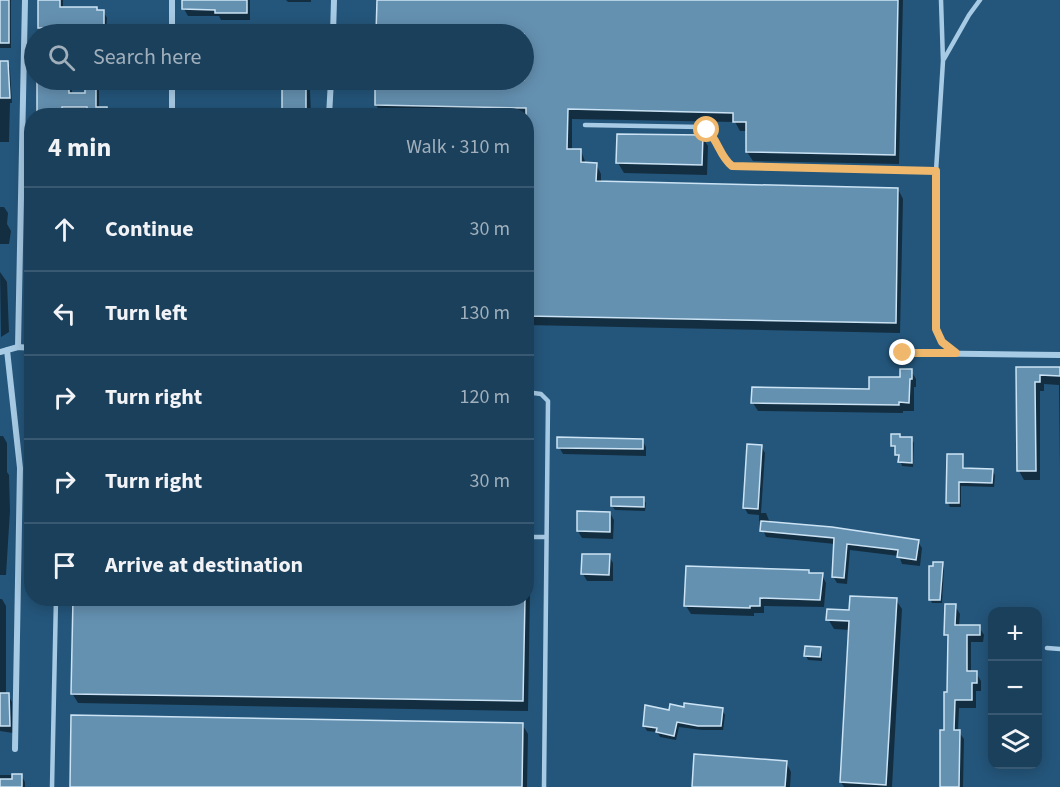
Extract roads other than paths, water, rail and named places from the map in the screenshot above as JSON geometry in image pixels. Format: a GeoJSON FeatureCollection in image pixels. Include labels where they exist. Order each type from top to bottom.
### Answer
{"type":"FeatureCollection","features":[{"type":"Feature","properties":{"kind":"street"},"geometry":{"type":"LineString","coordinates":[[25,0],[25,24]]}},
{"type":"Feature","properties":{"kind":"street"},"geometry":{"type":"LineString","coordinates":[[172,0],[172,24]]}},
{"type":"Feature","properties":{"kind":"street"},"geometry":{"type":"LineString","coordinates":[[333,24],[334,0]]}},
{"type":"Feature","properties":{"kind":"street"},"geometry":{"type":"LineString","coordinates":[[18,347],[24,50]]}},
{"type":"Feature","properties":{"kind":"street"},"geometry":{"type":"LineString","coordinates":[[172,90],[172,108]]}},
{"type":"Feature","properties":{"kind":"street"},"geometry":{"type":"LineString","coordinates":[[329,108],[330,90]]}},
{"type":"Feature","properties":{"kind":"street"},"geometry":{"type":"LineString","coordinates":[[15,749],[20,468],[4,351],[24,347]]}},
{"type":"Feature","properties":{"kind":"street"},"geometry":{"type":"LineString","coordinates":[[903,353],[1060,355]]}},
{"type":"Feature","properties":{"kind":"lane"},"geometry":{"type":"LineString","coordinates":[[941,0],[943,61],[936,171],[936,329],[942,342],[956,353]]}},
{"type":"Feature","properties":{"kind":"lane"},"geometry":{"type":"LineString","coordinates":[[943,61],[980,0]]}},
{"type":"Feature","properties":{"kind":"lane"},"geometry":{"type":"LineString","coordinates":[[585,125],[702,128],[711,134],[726,162],[737,167],[936,171]]}},
{"type":"Feature","properties":{"kind":"lane"},"geometry":{"type":"LineString","coordinates":[[534,393],[541,394],[548,400],[544,787]]}},
{"type":"Feature","properties":{"kind":"lane"},"geometry":{"type":"LineString","coordinates":[[534,537],[546,537]]}},
{"type":"Feature","properties":{"kind":"lane"},"geometry":{"type":"LineString","coordinates":[[52,787],[56,606]]}},
{"type":"Feature","properties":{"kind":"lane"},"geometry":{"type":"LineString","coordinates":[[1047,648],[1060,649]]}}]}
